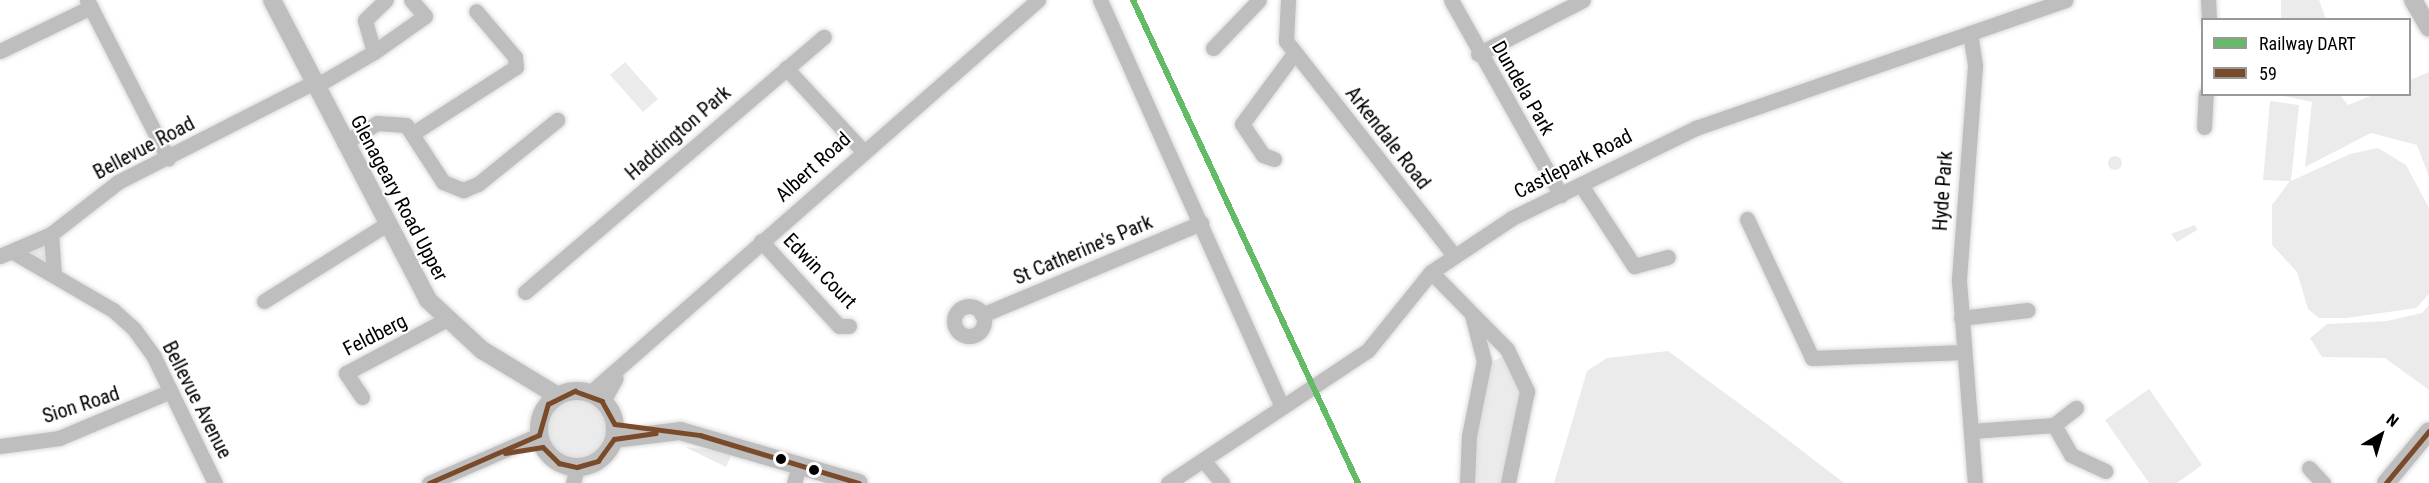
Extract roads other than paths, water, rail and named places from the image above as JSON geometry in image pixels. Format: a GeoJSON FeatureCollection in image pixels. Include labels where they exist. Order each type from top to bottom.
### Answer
{"type":"FeatureCollection","features":[{"type":"Feature","properties":{"kind":"main road"},"geometry":{"type":"LineString","coordinates":[[2413,0],[2429,28]]}},
{"type":"Feature","properties":{"kind":"main road","name":"Glenageary Road Upper"},"geometry":{"type":"LineString","coordinates":[[277,2],[313,85],[414,279],[447,319],[553,400]]}},
{"type":"Feature","properties":{"kind":"main road"},"geometry":{"type":"LineString","coordinates":[[597,397],[615,431],[598,461],[575,475],[559,463],[541,441],[553,400],[597,397]]}},
{"type":"Feature","properties":{"kind":"main road"},"geometry":{"type":"LineString","coordinates":[[615,431],[700,435],[859,483]]}},
{"type":"Feature","properties":{"kind":"main road"},"geometry":{"type":"LineString","coordinates":[[2386,483],[2429,431]]}},
{"type":"Feature","properties":{"kind":"street"},"geometry":{"type":"LineString","coordinates":[[374,52],[365,20],[386,0]]}},
{"type":"Feature","properties":{"kind":"street","name":"Bellevue Road"},"geometry":{"type":"LineString","coordinates":[[7,254],[51,234],[118,182],[313,85],[374,52],[425,16],[411,0]]}},
{"type":"Feature","properties":{"kind":"street","name":"Albert Road"},"geometry":{"type":"LineString","coordinates":[[597,397],[620,370],[761,241],[1038,0]]}},
{"type":"Feature","properties":{"kind":"street"},"geometry":{"type":"LineString","coordinates":[[1100,0],[1282,407]]}},
{"type":"Feature","properties":{"kind":"street"},"geometry":{"type":"LineString","coordinates":[[1213,48],[1259,0]]}},
{"type":"Feature","properties":{"kind":"street"},"geometry":{"type":"LineString","coordinates":[[1274,159],[1263,155],[1242,124],[1292,49],[1288,0]]}},
{"type":"Feature","properties":{"kind":"street","name":"Dundela Park"},"geometry":{"type":"LineString","coordinates":[[1451,0],[1478,54],[1561,195]]}},
{"type":"Feature","properties":{"kind":"street"},"geometry":{"type":"LineString","coordinates":[[1478,54],[1583,0]]}},
{"type":"Feature","properties":{"kind":"street","name":"Castlepark Road"},"geometry":{"type":"LineString","coordinates":[[1168,483],[1298,396],[1329,378],[1384,335],[1431,272],[1454,255],[1561,195],[1696,128],[1970,33],[2030,5],[2065,0]]}},
{"type":"Feature","properties":{"kind":"street"},"geometry":{"type":"LineString","coordinates":[[2208,0],[2209,18]]}},
{"type":"Feature","properties":{"kind":"street"},"geometry":{"type":"LineString","coordinates":[[0,51],[89,4],[168,158]]}},
{"type":"Feature","properties":{"kind":"street"},"geometry":{"type":"LineString","coordinates":[[415,132],[516,67],[515,57],[476,11]]}},
{"type":"Feature","properties":{"kind":"street","name":"Hyde Park"},"geometry":{"type":"LineString","coordinates":[[1970,33],[1975,59],[1960,233],[1961,318],[1975,483]]}},
{"type":"Feature","properties":{"kind":"street","name":"Haddington Park"},"geometry":{"type":"LineString","coordinates":[[525,292],[824,37]]}},
{"type":"Feature","properties":{"kind":"street","name":"Arkendale Road"},"geometry":{"type":"LineString","coordinates":[[1292,49],[1454,255]]}},
{"type":"Feature","properties":{"kind":"street"},"geometry":{"type":"LineString","coordinates":[[786,68],[863,151]]}},
{"type":"Feature","properties":{"kind":"street"},"geometry":{"type":"LineString","coordinates":[[2204,127],[2206,96]]}},
{"type":"Feature","properties":{"kind":"street"},"geometry":{"type":"LineString","coordinates":[[344,143],[392,120],[415,132],[443,183],[463,190],[478,184],[557,120]]}},
{"type":"Feature","properties":{"kind":"street"},"geometry":{"type":"LineString","coordinates":[[1581,185],[1634,266],[1668,257]]}},
{"type":"Feature","properties":{"kind":"street"},"geometry":{"type":"LineString","coordinates":[[1747,219],[1812,358],[1964,352]]}},
{"type":"Feature","properties":{"kind":"street","name":"St Catherine's Park"},"geometry":{"type":"LineString","coordinates":[[982,315],[1201,223]]}},
{"type":"Feature","properties":{"kind":"street"},"geometry":{"type":"LineString","coordinates":[[264,301],[385,225]]}},
{"type":"Feature","properties":{"kind":"street"},"geometry":{"type":"LineString","coordinates":[[51,234],[54,274]]}},
{"type":"Feature","properties":{"kind":"street","name":"Edwin Court"},"geometry":{"type":"LineString","coordinates":[[761,241],[840,326],[849,326]]}},
{"type":"Feature","properties":{"kind":"street","name":"Bellevue Avenue"},"geometry":{"type":"LineString","coordinates":[[7,254],[54,274],[134,329],[171,391],[215,483]]}},
{"type":"Feature","properties":{"kind":"street"},"geometry":{"type":"LineString","coordinates":[[1431,272],[1507,349],[1527,391],[1527,408],[1509,483]]}},
{"type":"Feature","properties":{"kind":"street"},"geometry":{"type":"LineString","coordinates":[[1961,318],[2028,310]]}},
{"type":"Feature","properties":{"kind":"street"},"geometry":{"type":"LineString","coordinates":[[1467,483],[1469,436],[1484,361],[1472,312]]}},
{"type":"Feature","properties":{"kind":"street","name":"Feldberg"},"geometry":{"type":"LineString","coordinates":[[362,397],[346,373],[447,319]]}},
{"type":"Feature","properties":{"kind":"street"},"geometry":{"type":"LineString","coordinates":[[1484,361],[1507,349]]}},
{"type":"Feature","properties":{"kind":"street","name":"Sion Road"},"geometry":{"type":"LineString","coordinates":[[0,446],[59,438],[171,391]]}},
{"type":"Feature","properties":{"kind":"street"},"geometry":{"type":"LineString","coordinates":[[1972,431],[2054,425],[2076,408]]}},
{"type":"Feature","properties":{"kind":"street"},"geometry":{"type":"LineString","coordinates":[[2054,425],[2071,455],[2105,471]]}},
{"type":"Feature","properties":{"kind":"street"},"geometry":{"type":"LineString","coordinates":[[429,483],[514,449],[541,441]]}},
{"type":"Feature","properties":{"kind":"street"},"geometry":{"type":"LineString","coordinates":[[1203,460],[1222,483]]}},
{"type":"Feature","properties":{"kind":"street"},"geometry":{"type":"LineString","coordinates":[[794,483],[799,465]]}},
{"type":"Feature","properties":{"kind":"street"},"geometry":{"type":"LineString","coordinates":[[2309,468],[2323,483]]}},
{"type":"Feature","properties":{"kind":"rail line","name":"DART"},"geometry":{"type":"LineString","coordinates":[[1133,0],[1358,483]]}}]}
